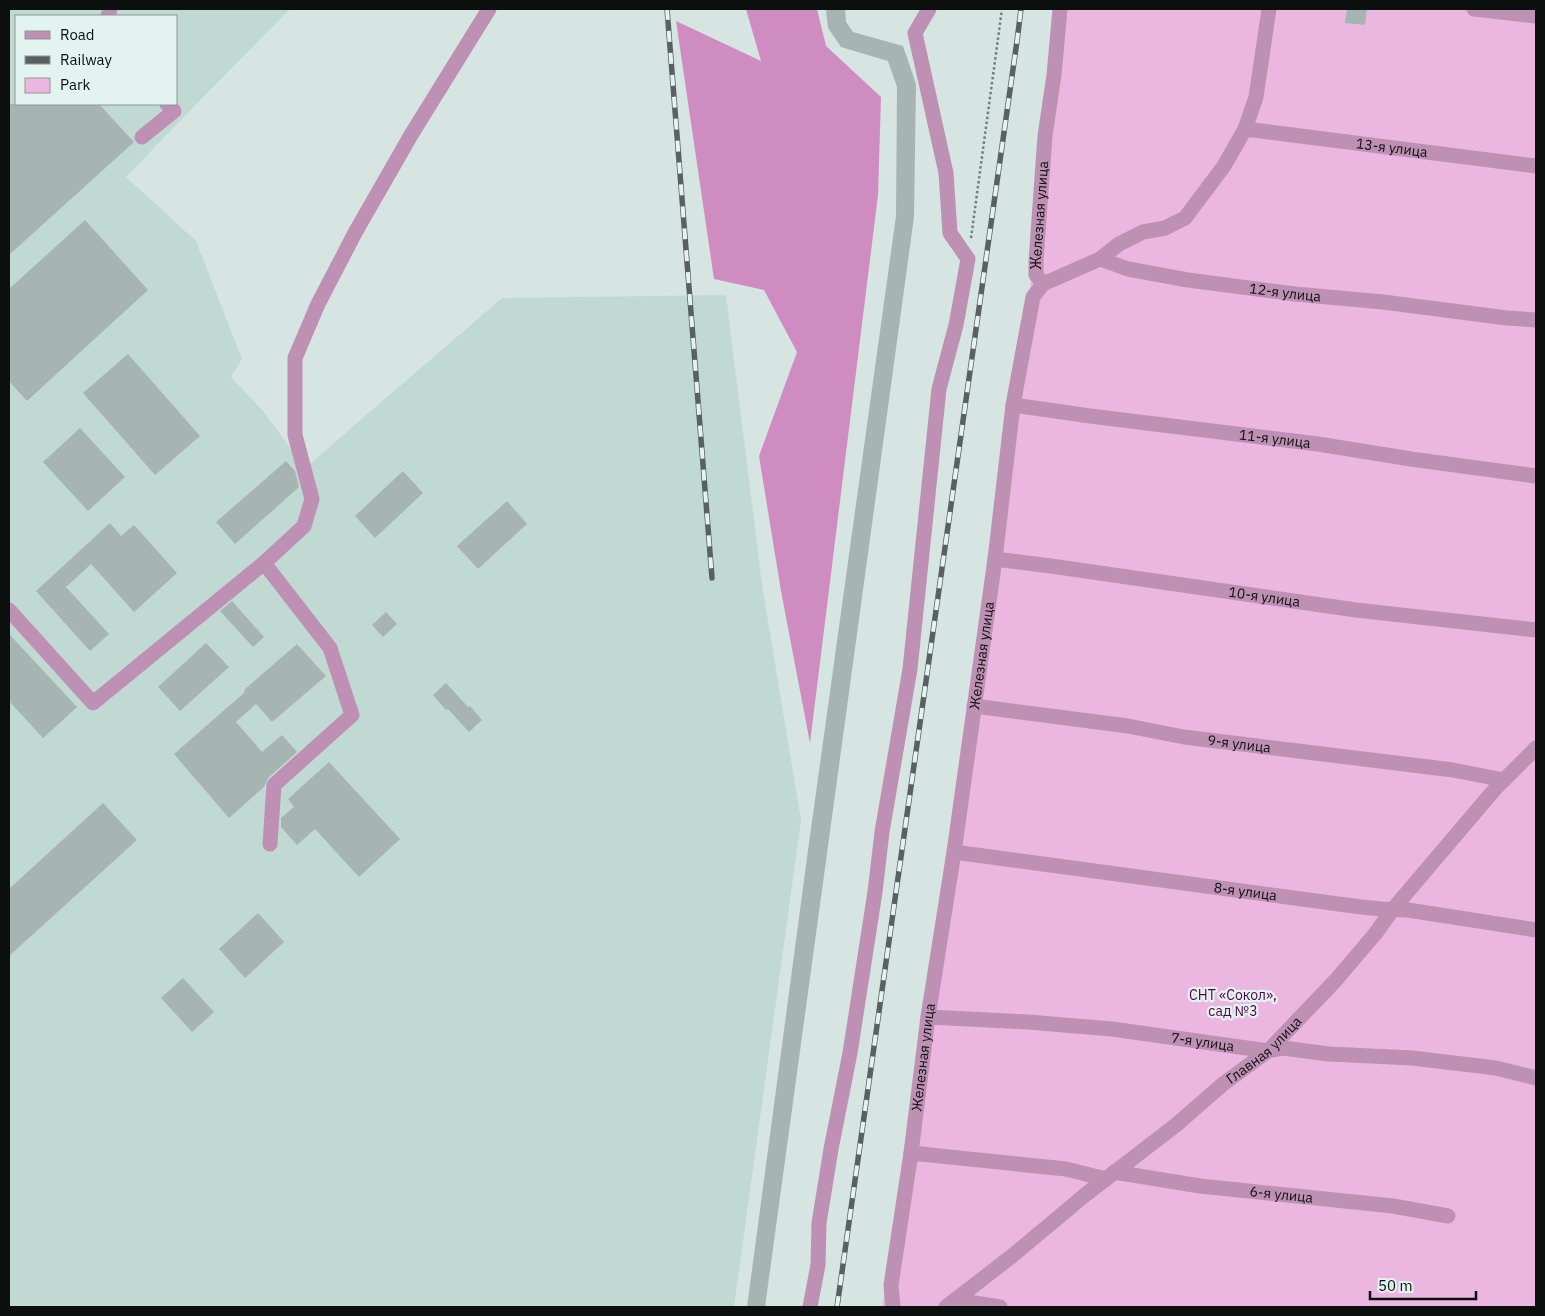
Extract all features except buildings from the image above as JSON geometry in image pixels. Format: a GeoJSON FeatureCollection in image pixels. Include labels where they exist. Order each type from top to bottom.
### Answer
{"type":"FeatureCollection","features":[{"type":"Feature","properties":{"kind":"street"},"geometry":{"type":"LineString","coordinates":[[9,610],[93,703],[264,562],[304,526],[312,498],[295,435],[295,358],[318,304],[356,231],[411,136],[489,9]]}},
{"type":"Feature","properties":{"kind":"street"},"geometry":{"type":"LineString","coordinates":[[810,1307],[818,1265],[819,1223],[850,1053],[875,892],[882,832],[910,669],[939,389],[956,325],[968,259],[950,233],[946,174],[916,33],[929,9]]}},
{"type":"Feature","properties":{"kind":"street","name":"Железная улица"},"geometry":{"type":"LineString","coordinates":[[893,1307],[891,1285],[995,559],[1013,405],[1033,297],[1043,284],[1036,274],[1036,261],[1045,136],[1054,76],[1060,9]]}},
{"type":"Feature","properties":{"kind":"street"},"geometry":{"type":"LineString","coordinates":[[1043,284],[1100,259],[1119,244],[1143,232],[1165,228],[1185,218],[1224,166],[1245,129],[1256,97],[1269,9]]}},
{"type":"Feature","properties":{"kind":"street"},"geometry":{"type":"LineString","coordinates":[[1474,9],[1536,16]]}},
{"type":"Feature","properties":{"kind":"street"},"geometry":{"type":"LineString","coordinates":[[142,137],[174,111],[168,105]]}},
{"type":"Feature","properties":{"kind":"street","name":"13-я улица"},"geometry":{"type":"LineString","coordinates":[[1245,129],[1536,166]]}},
{"type":"Feature","properties":{"kind":"street","name":"12-я улица"},"geometry":{"type":"LineString","coordinates":[[1100,259],[1128,269],[1188,280],[1295,294],[1536,320]]}},
{"type":"Feature","properties":{"kind":"street","name":"11-я улица"},"geometry":{"type":"LineString","coordinates":[[1013,405],[1318,444],[1536,476]]}},
{"type":"Feature","properties":{"kind":"street","name":"10-я улица"},"geometry":{"type":"LineString","coordinates":[[995,559],[1356,610],[1536,630]]}},
{"type":"Feature","properties":{"kind":"street"},"geometry":{"type":"LineString","coordinates":[[264,562],[330,648],[352,715],[274,785],[270,844]]}},
{"type":"Feature","properties":{"kind":"street","name":"9-я улица"},"geometry":{"type":"LineString","coordinates":[[974,706],[1128,726],[1184,737],[1453,770],[1504,780]]}},
{"type":"Feature","properties":{"kind":"street","name":"Главная улица"},"geometry":{"type":"LineString","coordinates":[[951,1304],[1110,1175],[1176,1125],[1222,1084],[1268,1051],[1335,981],[1375,934],[1393,909],[1504,780],[1536,748]]}},
{"type":"Feature","properties":{"kind":"street","name":"8-я улица"},"geometry":{"type":"LineString","coordinates":[[954,852],[1362,907],[1393,909],[1536,930]]}},
{"type":"Feature","properties":{"kind":"street","name":"7-я улица"},"geometry":{"type":"LineString","coordinates":[[928,1017],[1028,1022],[1112,1029],[1268,1051],[1283,1048],[1329,1054],[1412,1058],[1496,1068],[1536,1078]]}},
{"type":"Feature","properties":{"kind":"street","name":"6-я улица"},"geometry":{"type":"LineString","coordinates":[[911,1154],[1393,1206],[1448,1216]]}},
{"type":"Feature","properties":{"kind":"street"},"geometry":{"type":"LineString","coordinates":[[951,1304],[1000,1307]]}},
{"type":"Feature","properties":{"kind":"path"},"geometry":{"type":"LineString","coordinates":[[968,259],[1002,9]]}},
{"type":"Feature","properties":{"kind":"shaded area"},"geometry":{"type":"Polygon","coordinates":[[[9,9],[290,9],[126,177],[196,241],[242,359],[231,377],[263,411],[305,468],[502,298],[726,295],[762,585],[801,820],[734,1307],[9,1307],[9,9]]]}},
{"type":"Feature","properties":{"kind":"shaded area"},"geometry":{"type":"Polygon","coordinates":[[[746,9],[817,9],[826,46],[881,97],[878,195],[810,743],[781,591],[759,456],[797,352],[764,290],[714,279],[676,21],[761,61],[746,9]]]}},
{"type":"Feature","properties":{"kind":"green space","name":"СНТ «Сокол», сад №3"},"geometry":{"type":"Polygon","coordinates":[[[1063,9],[1536,9],[1536,1307],[882,1307],[1056,108],[1063,9]]]}},
{"type":"Feature","properties":{"kind":"railway"},"geometry":{"type":"LineString","coordinates":[[667,9],[712,578]]}},
{"type":"Feature","properties":{"kind":"railway"},"geometry":{"type":"LineString","coordinates":[[837,1307],[1021,9]]}}]}
